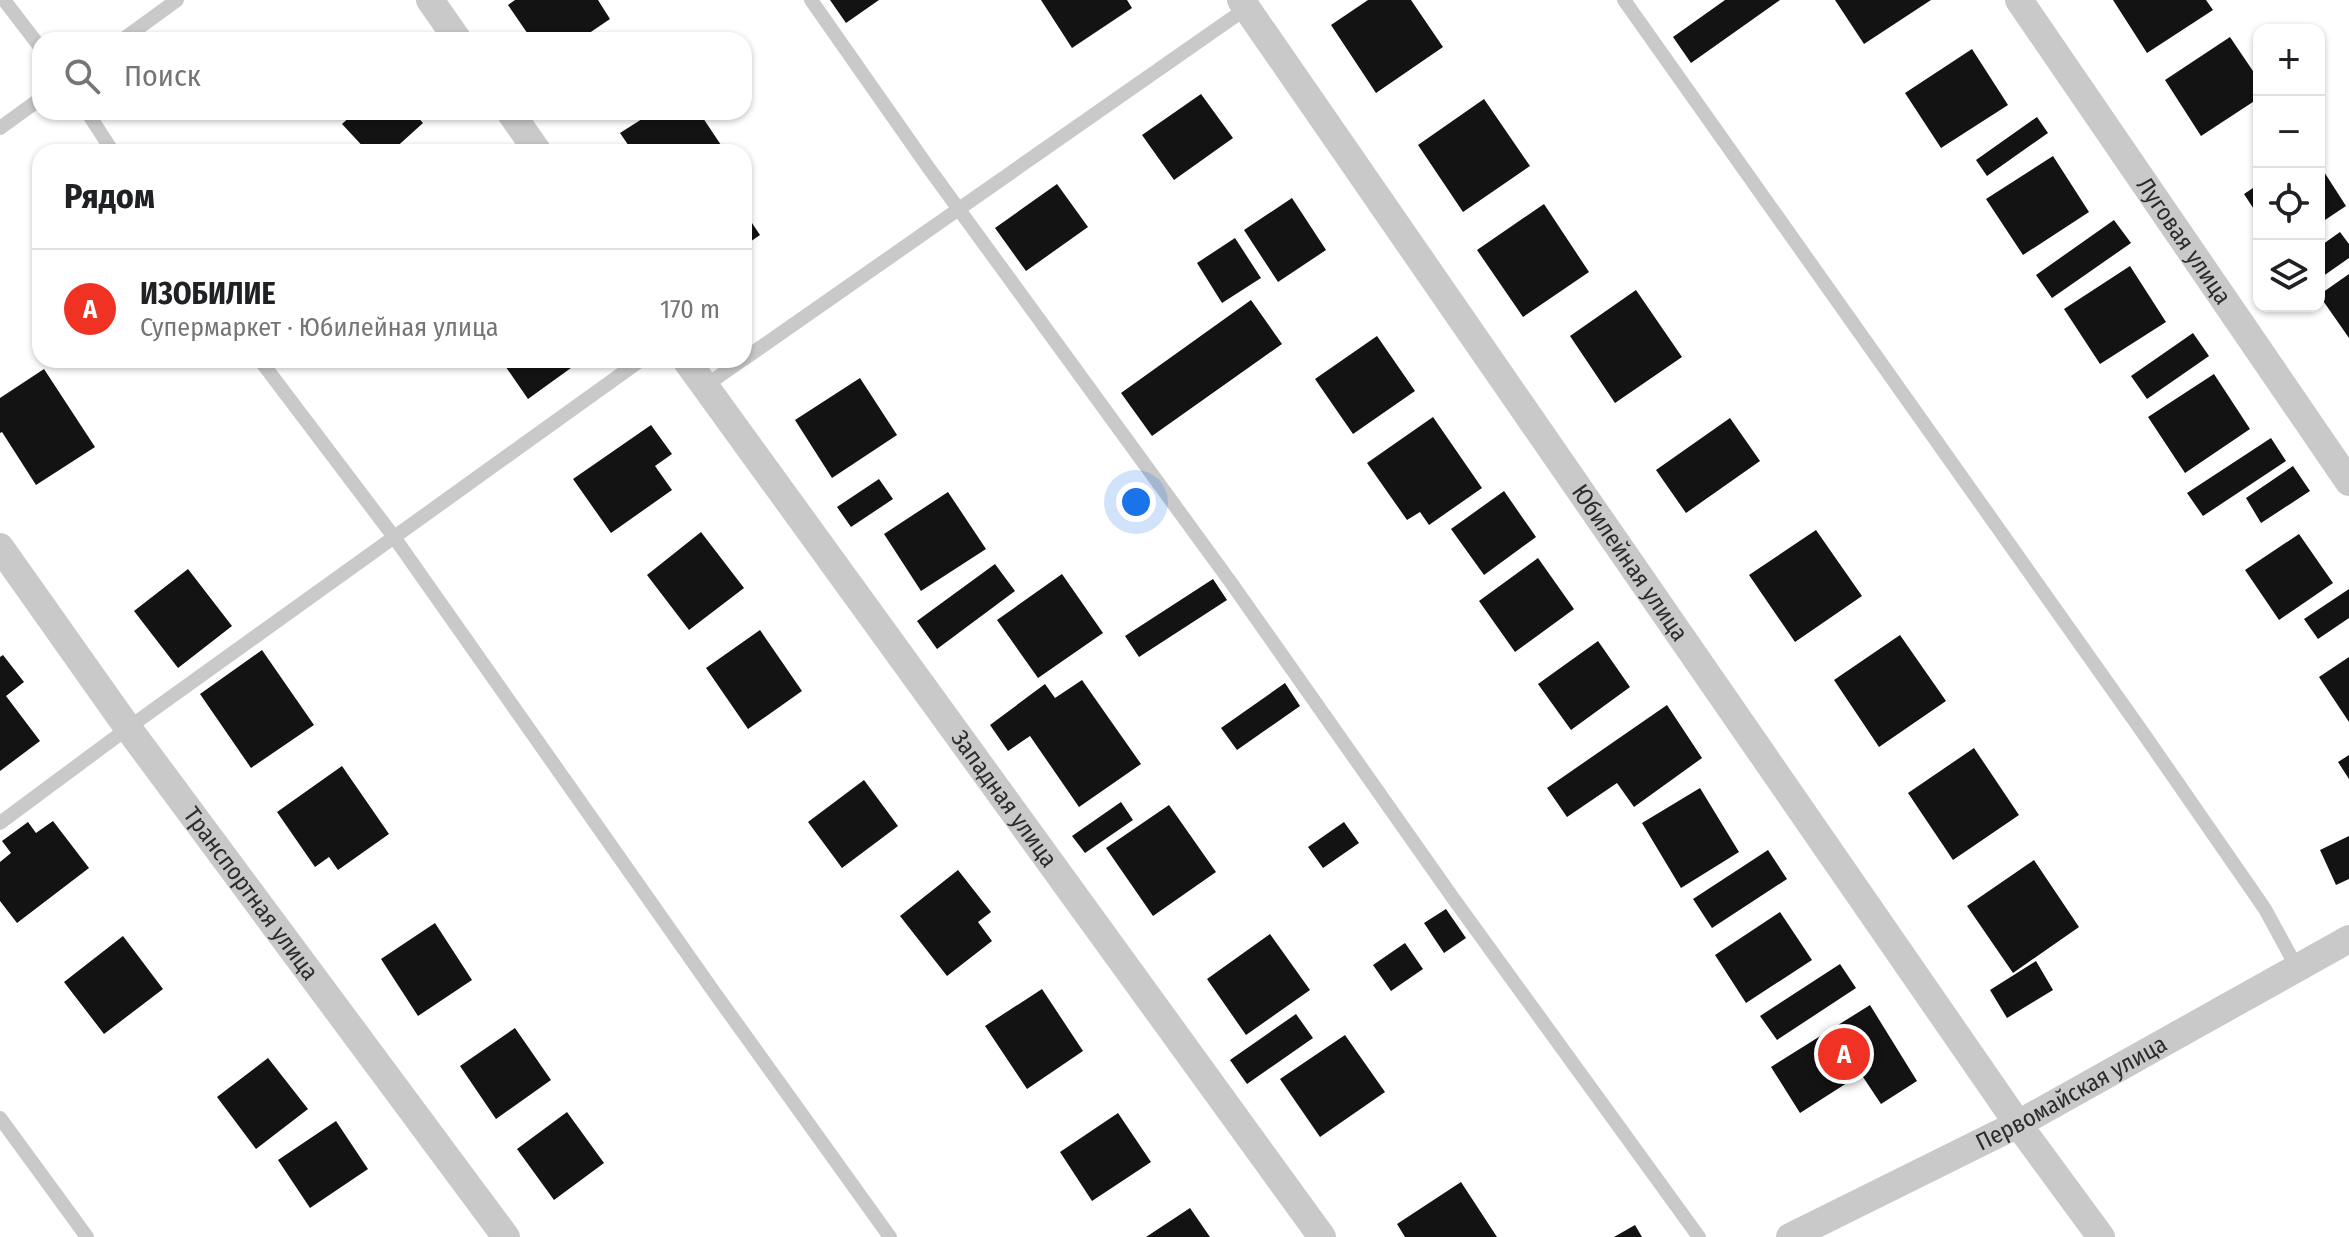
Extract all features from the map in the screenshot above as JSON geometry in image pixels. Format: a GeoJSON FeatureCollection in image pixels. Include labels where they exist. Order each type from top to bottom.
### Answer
{"type":"FeatureCollection","features":[{"type":"Feature","properties":{"kind":"street"},"geometry":{"type":"LineString","coordinates":[[430,0],[452,32]]}},
{"type":"Feature","properties":{"kind":"street","name":"Луговая улица"},"geometry":{"type":"LineString","coordinates":[[2019,0],[2349,482]]}},
{"type":"Feature","properties":{"kind":"street","name":"Юбилейная улица"},"geometry":{"type":"LineString","coordinates":[[1249,2],[2018,1124],[2101,1237]]}},
{"type":"Feature","properties":{"kind":"street"},"geometry":{"type":"LineString","coordinates":[[516,120],[532,144]]}},
{"type":"Feature","properties":{"kind":"street","name":"Западная улица"},"geometry":{"type":"LineString","coordinates":[[692,368],[1322,1237]]}},
{"type":"Feature","properties":{"kind":"street","name":"Транспортная улица"},"geometry":{"type":"LineString","coordinates":[[0,547],[128,728],[506,1237]]}},
{"type":"Feature","properties":{"kind":"street","name":"Первомайская улица"},"geometry":{"type":"LineString","coordinates":[[1790,1237],[2018,1124],[2349,939]]}},
{"type":"Feature","properties":{"kind":"lane"},"geometry":{"type":"LineString","coordinates":[[4,0],[32,37]]}},
{"type":"Feature","properties":{"kind":"lane"},"geometry":{"type":"LineString","coordinates":[[133,32],[177,0]]}},
{"type":"Feature","properties":{"kind":"lane"},"geometry":{"type":"LineString","coordinates":[[811,0],[958,209],[1232,584],[1453,898],[1699,1237]]}},
{"type":"Feature","properties":{"kind":"lane"},"geometry":{"type":"LineString","coordinates":[[1624,0],[2141,730],[2265,909],[2297,968]]}},
{"type":"Feature","properties":{"kind":"lane"},"geometry":{"type":"LineString","coordinates":[[752,353],[1249,2]]}},
{"type":"Feature","properties":{"kind":"lane"},"geometry":{"type":"LineString","coordinates":[[0,128],[32,105]]}},
{"type":"Feature","properties":{"kind":"lane"},"geometry":{"type":"LineString","coordinates":[[92,120],[108,144]]}},
{"type":"Feature","properties":{"kind":"lane"},"geometry":{"type":"LineString","coordinates":[[266,368],[394,537],[890,1237]]}},
{"type":"Feature","properties":{"kind":"lane"},"geometry":{"type":"LineString","coordinates":[[0,823],[630,368]]}},
{"type":"Feature","properties":{"kind":"lane"},"geometry":{"type":"LineString","coordinates":[[705,386],[730,368]]}},
{"type":"Feature","properties":{"kind":"lane"},"geometry":{"type":"LineString","coordinates":[[0,1118],[87,1237]]}},
{"type":"Feature","properties":{"kind":"building"},"geometry":{"type":"Polygon","coordinates":[[[515,0],[598,0],[610,19],[591,32],[527,32],[508,5],[515,0]]]}},
{"type":"Feature","properties":{"kind":"building"},"geometry":{"type":"Polygon","coordinates":[[[830,0],[879,0],[846,23],[830,0]]]}},
{"type":"Feature","properties":{"kind":"building"},"geometry":{"type":"Polygon","coordinates":[[[1041,0],[1127,0],[1132,8],[1072,48],[1041,0]]]}},
{"type":"Feature","properties":{"kind":"building"},"geometry":{"type":"Polygon","coordinates":[[[1368,0],[1411,0],[1443,47],[1376,93],[1331,25],[1368,0]]]}},
{"type":"Feature","properties":{"kind":"building"},"geometry":{"type":"Polygon","coordinates":[[[1725,0],[1780,0],[1691,63],[1673,37],[1725,0]]]}},
{"type":"Feature","properties":{"kind":"building"},"geometry":{"type":"Polygon","coordinates":[[[1835,0],[1931,0],[1864,44],[1835,0]]]}},
{"type":"Feature","properties":{"kind":"building"},"geometry":{"type":"Polygon","coordinates":[[[2113,0],[2206,0],[2213,10],[2147,53],[2113,0]]]}},
{"type":"Feature","properties":{"kind":"building"},"geometry":{"type":"Polygon","coordinates":[[[2230,37],[2253,71],[2253,102],[2201,136],[2165,80],[2230,37]]]}},
{"type":"Feature","properties":{"kind":"building"},"geometry":{"type":"Polygon","coordinates":[[[1972,49],[2008,105],[1941,148],[1905,93],[1972,49]]]}},
{"type":"Feature","properties":{"kind":"building"},"geometry":{"type":"Polygon","coordinates":[[[1201,94],[1233,138],[1174,180],[1142,135],[1201,94]]]}},
{"type":"Feature","properties":{"kind":"building"},"geometry":{"type":"Polygon","coordinates":[[[1484,99],[1530,166],[1463,212],[1418,145],[1484,99]]]}},
{"type":"Feature","properties":{"kind":"building"},"geometry":{"type":"Polygon","coordinates":[[[2037,117],[2048,133],[1987,176],[1976,160],[2037,117]]]}},
{"type":"Feature","properties":{"kind":"building"},"geometry":{"type":"Polygon","coordinates":[[[346,120],[420,120],[423,123],[400,144],[361,144],[342,124],[346,120]]]}},
{"type":"Feature","properties":{"kind":"building"},"geometry":{"type":"Polygon","coordinates":[[[640,120],[704,120],[720,144],[628,144],[620,133],[640,120]]]}},
{"type":"Feature","properties":{"kind":"building"},"geometry":{"type":"Polygon","coordinates":[[[2053,156],[2089,212],[2023,255],[1986,199],[2053,156]]]}},
{"type":"Feature","properties":{"kind":"building"},"geometry":{"type":"Polygon","coordinates":[[[2325,173],[2346,206],[2325,220],[2325,173]]]}},
{"type":"Feature","properties":{"kind":"building"},"geometry":{"type":"Polygon","coordinates":[[[1057,184],[1088,227],[1026,271],[995,228],[1057,184]]]}},
{"type":"Feature","properties":{"kind":"building"},"geometry":{"type":"Polygon","coordinates":[[[2253,188],[2253,208],[2244,194],[2253,188]]]}},
{"type":"Feature","properties":{"kind":"building"},"geometry":{"type":"Polygon","coordinates":[[[1292,198],[1326,250],[1278,282],[1244,230],[1292,198]]]}},
{"type":"Feature","properties":{"kind":"building"},"geometry":{"type":"Polygon","coordinates":[[[1544,204],[1589,272],[1523,317],[1477,250],[1544,204]]]}},
{"type":"Feature","properties":{"kind":"building"},"geometry":{"type":"Polygon","coordinates":[[[2114,220],[2131,243],[2052,298],[2036,275],[2114,220]]]}},
{"type":"Feature","properties":{"kind":"building"},"geometry":{"type":"Polygon","coordinates":[[[752,223],[760,235],[752,240],[752,223]]]}},
{"type":"Feature","properties":{"kind":"building"},"geometry":{"type":"Polygon","coordinates":[[[2340,232],[2349,244],[2349,258],[2325,275],[2325,243],[2340,232]]]}},
{"type":"Feature","properties":{"kind":"building"},"geometry":{"type":"Polygon","coordinates":[[[1235,238],[1261,278],[1222,303],[1197,263],[1235,238]]]}},
{"type":"Feature","properties":{"kind":"building"},"geometry":{"type":"Polygon","coordinates":[[[2130,266],[2166,322],[2100,364],[2064,309],[2130,266]]]}},
{"type":"Feature","properties":{"kind":"building"},"geometry":{"type":"Polygon","coordinates":[[[2349,274],[2349,338],[2325,304],[2325,291],[2349,274]]]}},
{"type":"Feature","properties":{"kind":"building"},"geometry":{"type":"Polygon","coordinates":[[[1636,290],[1682,357],[1615,403],[1570,336],[1636,290]]]}},
{"type":"Feature","properties":{"kind":"building"},"geometry":{"type":"Polygon","coordinates":[[[1251,300],[1282,344],[1152,436],[1121,393],[1251,300]]]}},
{"type":"Feature","properties":{"kind":"building"},"geometry":{"type":"Polygon","coordinates":[[[2193,333],[2209,356],[2147,399],[2131,376],[2193,333]]]}},
{"type":"Feature","properties":{"kind":"building"},"geometry":{"type":"Polygon","coordinates":[[[1377,336],[1415,391],[1353,434],[1315,379],[1377,336]]]}},
{"type":"Feature","properties":{"kind":"building"},"geometry":{"type":"Polygon","coordinates":[[[507,368],[571,368],[528,399],[507,368]]]}},
{"type":"Feature","properties":{"kind":"building"},"geometry":{"type":"Polygon","coordinates":[[[44,369],[95,447],[36,485],[0,433],[0,398],[44,369]]]}},
{"type":"Feature","properties":{"kind":"building"},"geometry":{"type":"Polygon","coordinates":[[[2214,374],[2250,429],[2185,473],[2148,417],[2214,374]]]}},
{"type":"Feature","properties":{"kind":"building"},"geometry":{"type":"Polygon","coordinates":[[[860,378],[897,435],[832,478],[795,420],[860,378]]]}},
{"type":"Feature","properties":{"kind":"building"},"geometry":{"type":"Polygon","coordinates":[[[1433,417],[1482,488],[1429,525],[1420,512],[1407,520],[1367,463],[1433,417]]]}},
{"type":"Feature","properties":{"kind":"building"},"geometry":{"type":"Polygon","coordinates":[[[1730,418],[1760,461],[1686,513],[1656,470],[1730,418]]]}},
{"type":"Feature","properties":{"kind":"building"},"geometry":{"type":"Polygon","coordinates":[[[651,425],[672,454],[655,466],[672,490],[611,533],[573,479],[651,425]]]}},
{"type":"Feature","properties":{"kind":"building"},"geometry":{"type":"Polygon","coordinates":[[[2271,438],[2286,461],[2203,516],[2187,493],[2271,438]]]}},
{"type":"Feature","properties":{"kind":"building"},"geometry":{"type":"Polygon","coordinates":[[[2293,466],[2310,491],[2261,523],[2246,498],[2293,466]]]}},
{"type":"Feature","properties":{"kind":"building"},"geometry":{"type":"Polygon","coordinates":[[[879,479],[893,499],[851,527],[837,507],[879,479]]]}},
{"type":"Feature","properties":{"kind":"building"},"geometry":{"type":"Polygon","coordinates":[[[1504,491],[1536,537],[1484,575],[1451,529],[1504,491]]]}},
{"type":"Feature","properties":{"kind":"building"},"geometry":{"type":"Polygon","coordinates":[[[948,492],[986,549],[921,591],[884,534],[948,492]]]}},
{"type":"Feature","properties":{"kind":"building"},"geometry":{"type":"Polygon","coordinates":[[[1816,530],[1862,596],[1795,642],[1749,575],[1816,530]]]}},
{"type":"Feature","properties":{"kind":"building"},"geometry":{"type":"Polygon","coordinates":[[[701,532],[744,588],[689,630],[647,575],[701,532]]]}},
{"type":"Feature","properties":{"kind":"building"},"geometry":{"type":"Polygon","coordinates":[[[2299,534],[2333,583],[2279,620],[2245,570],[2299,534]]]}},
{"type":"Feature","properties":{"kind":"building"},"geometry":{"type":"Polygon","coordinates":[[[1538,558],[1574,609],[1515,652],[1479,601],[1538,558]]]}},
{"type":"Feature","properties":{"kind":"building"},"geometry":{"type":"Polygon","coordinates":[[[995,564],[1015,591],[937,649],[917,621],[995,564]]]}},
{"type":"Feature","properties":{"kind":"building"},"geometry":{"type":"Polygon","coordinates":[[[188,569],[232,626],[178,668],[134,611],[188,569]]]}},
{"type":"Feature","properties":{"kind":"building"},"geometry":{"type":"Polygon","coordinates":[[[1062,574],[1103,633],[1038,678],[997,620],[1062,574]]]}},
{"type":"Feature","properties":{"kind":"building"},"geometry":{"type":"Polygon","coordinates":[[[1213,579],[1227,600],[1139,657],[1125,636],[1213,579]]]}},
{"type":"Feature","properties":{"kind":"building"},"geometry":{"type":"Polygon","coordinates":[[[2349,589],[2349,618],[2318,639],[2304,619],[2349,589]]]}},
{"type":"Feature","properties":{"kind":"building"},"geometry":{"type":"Polygon","coordinates":[[[760,630],[802,691],[748,729],[706,668],[760,630]]]}},
{"type":"Feature","properties":{"kind":"building"},"geometry":{"type":"Polygon","coordinates":[[[1900,635],[1946,701],[1879,747],[1834,680],[1900,635]]]}},
{"type":"Feature","properties":{"kind":"building"},"geometry":{"type":"Polygon","coordinates":[[[1598,641],[1630,687],[1571,730],[1538,684],[1598,641]]]}},
{"type":"Feature","properties":{"kind":"building"},"geometry":{"type":"Polygon","coordinates":[[[262,650],[314,725],[251,768],[200,694],[262,650]]]}},
{"type":"Feature","properties":{"kind":"building"},"geometry":{"type":"Polygon","coordinates":[[[3,655],[24,682],[6,696],[40,741],[0,771],[0,657],[3,655]]]}},
{"type":"Feature","properties":{"kind":"building"},"geometry":{"type":"Polygon","coordinates":[[[2349,657],[2349,722],[2319,677],[2349,657]]]}},
{"type":"Feature","properties":{"kind":"building"},"geometry":{"type":"Polygon","coordinates":[[[1082,680],[1141,764],[1079,807],[1030,736],[1008,751],[990,725],[1045,684],[1055,698],[1082,680]]]}},
{"type":"Feature","properties":{"kind":"building"},"geometry":{"type":"Polygon","coordinates":[[[1285,683],[1300,706],[1237,750],[1221,728],[1285,683]]]}},
{"type":"Feature","properties":{"kind":"building"},"geometry":{"type":"Polygon","coordinates":[[[1667,705],[1702,758],[1634,807],[1617,783],[1567,817],[1547,788],[1667,705]]]}},
{"type":"Feature","properties":{"kind":"building"},"geometry":{"type":"Polygon","coordinates":[[[1974,748],[2019,815],[1953,860],[1908,793],[1974,748]]]}},
{"type":"Feature","properties":{"kind":"building"},"geometry":{"type":"Polygon","coordinates":[[[2349,755],[2349,779],[2338,762],[2349,755]]]}},
{"type":"Feature","properties":{"kind":"building"},"geometry":{"type":"Polygon","coordinates":[[[342,766],[389,834],[338,870],[329,857],[315,867],[277,812],[342,766]]]}},
{"type":"Feature","properties":{"kind":"building"},"geometry":{"type":"Polygon","coordinates":[[[864,780],[898,826],[842,868],[808,822],[864,780]]]}},
{"type":"Feature","properties":{"kind":"building"},"geometry":{"type":"Polygon","coordinates":[[[1700,788],[1739,852],[1681,888],[1642,823],[1700,788]]]}},
{"type":"Feature","properties":{"kind":"building"},"geometry":{"type":"Polygon","coordinates":[[[1121,802],[1133,820],[1085,853],[1072,836],[1121,802]]]}},
{"type":"Feature","properties":{"kind":"building"},"geometry":{"type":"Polygon","coordinates":[[[1169,805],[1216,872],[1153,916],[1106,848],[1169,805]]]}},
{"type":"Feature","properties":{"kind":"building"},"geometry":{"type":"Polygon","coordinates":[[[53,821],[89,868],[17,923],[0,901],[0,862],[11,853],[2,841],[28,822],[36,833],[53,821]]]}},
{"type":"Feature","properties":{"kind":"building"},"geometry":{"type":"Polygon","coordinates":[[[1344,822],[1359,843],[1323,868],[1308,847],[1344,822]]]}},
{"type":"Feature","properties":{"kind":"building"},"geometry":{"type":"Polygon","coordinates":[[[2349,836],[2349,879],[2336,885],[2320,850],[2349,836]]]}},
{"type":"Feature","properties":{"kind":"building"},"geometry":{"type":"Polygon","coordinates":[[[1768,850],[1787,879],[1712,928],[1693,899],[1768,850]]]}},
{"type":"Feature","properties":{"kind":"building"},"geometry":{"type":"Polygon","coordinates":[[[2034,860],[2079,927],[2013,973],[1967,906],[2034,860]]]}},
{"type":"Feature","properties":{"kind":"building"},"geometry":{"type":"Polygon","coordinates":[[[958,870],[991,912],[978,922],[992,941],[947,976],[900,916],[958,870]]]}},
{"type":"Feature","properties":{"kind":"building"},"geometry":{"type":"Polygon","coordinates":[[[1446,909],[1466,938],[1444,953],[1424,923],[1446,909]]]}},
{"type":"Feature","properties":{"kind":"building"},"geometry":{"type":"Polygon","coordinates":[[[1780,912],[1812,960],[1746,1003],[1715,955],[1780,912]]]}},
{"type":"Feature","properties":{"kind":"building"},"geometry":{"type":"Polygon","coordinates":[[[435,923],[472,980],[418,1016],[381,959],[435,923]]]}},
{"type":"Feature","properties":{"kind":"building"},"geometry":{"type":"Polygon","coordinates":[[[1270,934],[1310,990],[1246,1035],[1207,979],[1270,934]]]}},
{"type":"Feature","properties":{"kind":"building"},"geometry":{"type":"Polygon","coordinates":[[[123,936],[163,989],[104,1034],[64,982],[123,936]]]}},
{"type":"Feature","properties":{"kind":"building"},"geometry":{"type":"Polygon","coordinates":[[[1405,943],[1423,969],[1391,991],[1373,965],[1405,943]]]}},
{"type":"Feature","properties":{"kind":"building"},"geometry":{"type":"Polygon","coordinates":[[[2036,961],[2053,990],[2007,1018],[1990,990],[2036,961]]]}},
{"type":"Feature","properties":{"kind":"building"},"geometry":{"type":"Polygon","coordinates":[[[1840,964],[1856,988],[1777,1040],[1760,1016],[1840,964]]]}},
{"type":"Feature","properties":{"kind":"building"},"geometry":{"type":"Polygon","coordinates":[[[1042,989],[1083,1051],[1027,1089],[985,1026],[1042,989]]]}},
{"type":"Feature","properties":{"kind":"building"},"geometry":{"type":"Polygon","coordinates":[[[1870,1005],[1917,1081],[1881,1104],[1861,1074],[1800,1113],[1771,1067],[1870,1005]]]}},
{"type":"Feature","properties":{"kind":"building"},"geometry":{"type":"Polygon","coordinates":[[[1296,1014],[1313,1038],[1247,1084],[1230,1060],[1296,1014]]]}},
{"type":"Feature","properties":{"kind":"building"},"geometry":{"type":"Polygon","coordinates":[[[515,1028],[551,1080],[496,1119],[460,1066],[515,1028]]]}},
{"type":"Feature","properties":{"kind":"building"},"geometry":{"type":"Polygon","coordinates":[[[1345,1035],[1385,1092],[1320,1137],[1280,1079],[1345,1035]]]}},
{"type":"Feature","properties":{"kind":"building"},"geometry":{"type":"Polygon","coordinates":[[[268,1058],[308,1109],[256,1149],[217,1097],[268,1058]]]}},
{"type":"Feature","properties":{"kind":"building"},"geometry":{"type":"Polygon","coordinates":[[[567,1112],[604,1163],[554,1200],[517,1149],[567,1112]]]}},
{"type":"Feature","properties":{"kind":"building"},"geometry":{"type":"Polygon","coordinates":[[[1118,1113],[1151,1162],[1092,1201],[1060,1152],[1118,1113]]]}},
{"type":"Feature","properties":{"kind":"building"},"geometry":{"type":"Polygon","coordinates":[[[336,1121],[368,1169],[310,1208],[278,1160],[336,1121]]]}},
{"type":"Feature","properties":{"kind":"building"},"geometry":{"type":"Polygon","coordinates":[[[1461,1182],[1497,1237],[1405,1237],[1397,1224],[1461,1182]]]}},
{"type":"Feature","properties":{"kind":"building"},"geometry":{"type":"Polygon","coordinates":[[[1190,1208],[1210,1237],[1146,1237],[1190,1208]]]}},
{"type":"Feature","properties":{"kind":"building"},"geometry":{"type":"Polygon","coordinates":[[[1635,1225],[1642,1237],[1614,1237],[1635,1225]]]}},
{"type":"Feature","properties":{"kind":"place","name":"ИЗОБИЛИЕ"},"geometry":{"type":"Point","coordinates":[1844,1054]}}]}
